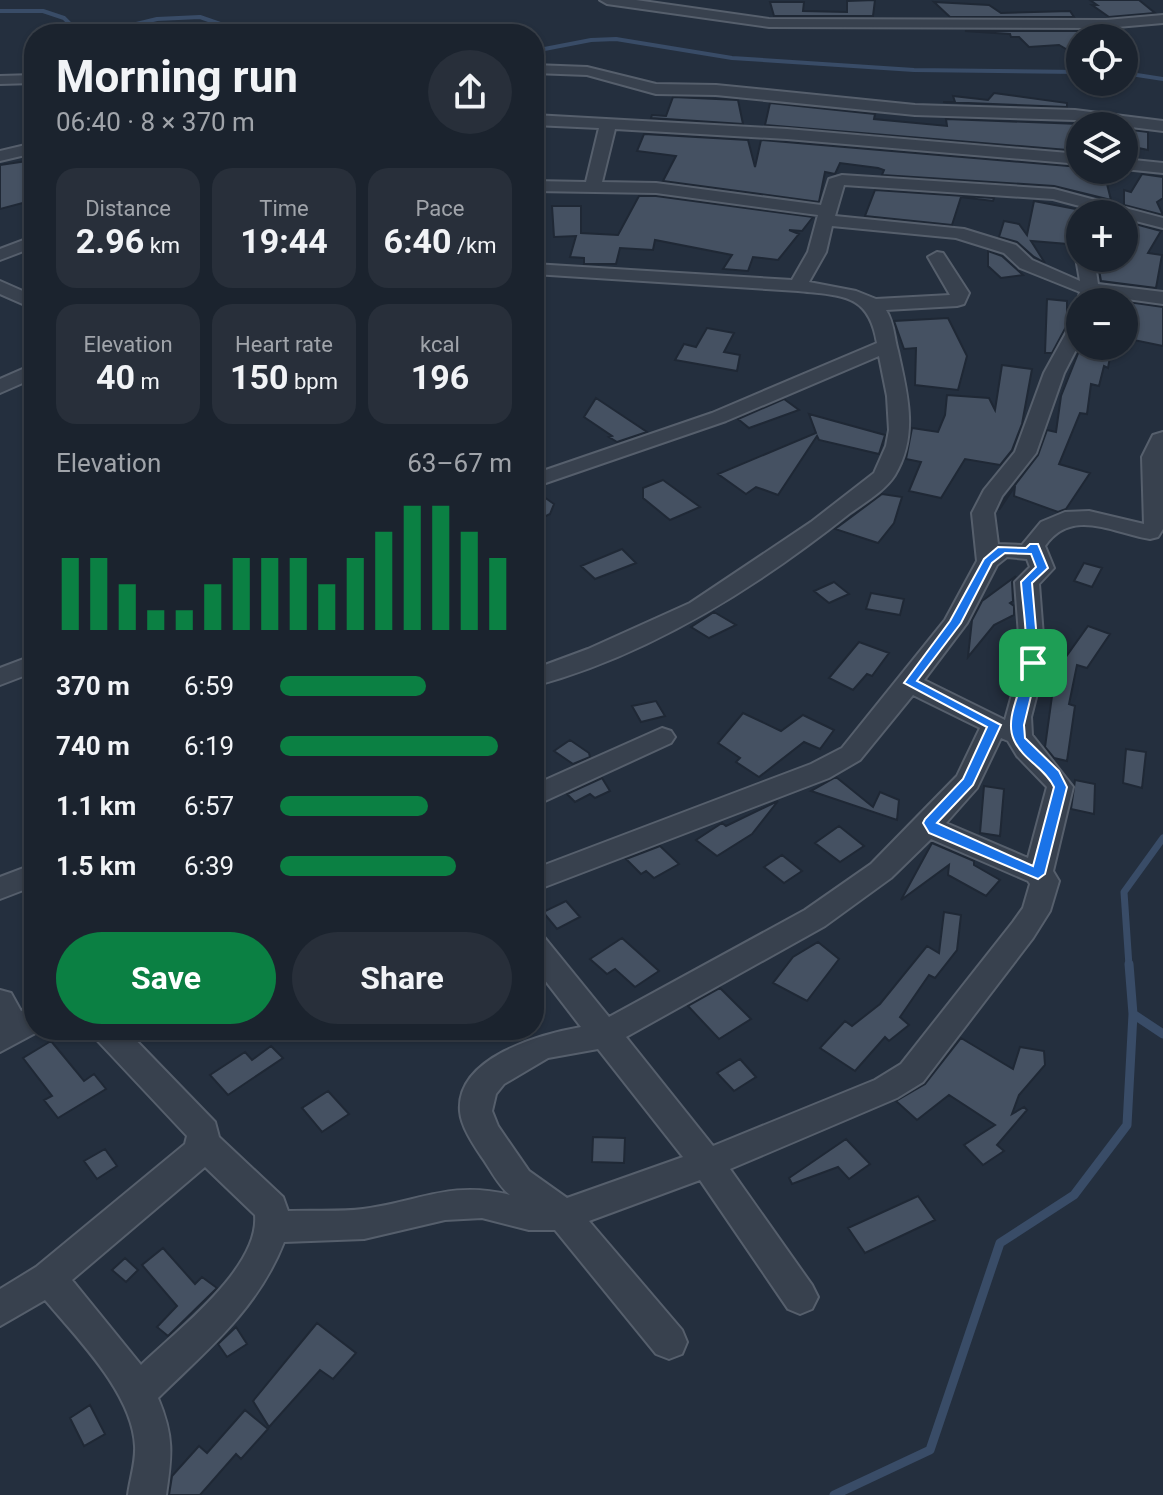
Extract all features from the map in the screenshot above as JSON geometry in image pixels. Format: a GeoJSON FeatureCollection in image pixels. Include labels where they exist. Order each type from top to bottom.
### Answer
{"type":"FeatureCollection","features":[{"type":"Feature","properties":{"kind":"street"},"geometry":{"type":"LineString","coordinates":[[607,0],[769,23],[1106,24],[1163,19]]}},
{"type":"Feature","properties":{"kind":"street"},"geometry":{"type":"LineString","coordinates":[[544,69],[587,71],[656,89],[716,90],[915,110],[1075,115],[1163,126]]}},
{"type":"Feature","properties":{"kind":"street"},"geometry":{"type":"LineString","coordinates":[[0,80],[24,79]]}},
{"type":"Feature","properties":{"kind":"street"},"geometry":{"type":"LineString","coordinates":[[544,121],[802,135],[1066,158]]}},
{"type":"Feature","properties":{"kind":"street"},"geometry":{"type":"LineString","coordinates":[[593,186],[608,124]]}},
{"type":"Feature","properties":{"kind":"street"},"geometry":{"type":"LineString","coordinates":[[0,156],[24,150]]}},
{"type":"Feature","properties":{"kind":"street"},"geometry":{"type":"LineString","coordinates":[[983,176],[984,159],[1002,151]]}},
{"type":"Feature","properties":{"kind":"street"},"geometry":{"type":"LineString","coordinates":[[1138,165],[1163,168]]}},
{"type":"Feature","properties":{"kind":"street"},"geometry":{"type":"LineString","coordinates":[[798,286],[817,252],[835,183],[842,180],[983,176],[1072,200]]}},
{"type":"Feature","properties":{"kind":"street"},"geometry":{"type":"LineString","coordinates":[[544,186],[711,194],[825,215],[958,233],[1010,249],[1026,264],[1079,288]]}},
{"type":"Feature","properties":{"kind":"street"},"geometry":{"type":"LineString","coordinates":[[1138,218],[1163,223]]}},
{"type":"Feature","properties":{"kind":"street"},"geometry":{"type":"LineString","coordinates":[[0,255],[24,245]]}},
{"type":"Feature","properties":{"kind":"street"},"geometry":{"type":"LineString","coordinates":[[544,270],[798,286],[825,290],[873,305],[957,300],[960,293],[937,257]]}},
{"type":"Feature","properties":{"kind":"street"},"geometry":{"type":"LineString","coordinates":[[0,287],[24,298]]}},
{"type":"Feature","properties":{"kind":"street"},"geometry":{"type":"LineString","coordinates":[[1138,292],[1161,291]]}},
{"type":"Feature","properties":{"kind":"street"},"geometry":{"type":"LineString","coordinates":[[544,674],[597,655],[698,608],[819,527],[883,477],[893,457],[901,412],[900,394],[882,318],[873,305]]}},
{"type":"Feature","properties":{"kind":"street"},"geometry":{"type":"LineString","coordinates":[[544,478],[719,417],[887,346]]}},
{"type":"Feature","properties":{"kind":"street"},"geometry":{"type":"LineString","coordinates":[[988,561],[983,513],[992,495],[1025,453],[1054,373],[1066,350]]}},
{"type":"Feature","properties":{"kind":"street"},"geometry":{"type":"LineString","coordinates":[[0,387],[24,375]]}},
{"type":"Feature","properties":{"kind":"street"},"geometry":{"type":"LineString","coordinates":[[544,876],[820,771],[851,754],[955,623],[988,561],[1002,550],[1028,552],[1051,524],[1066,518],[1094,518],[1150,532],[1157,521],[1153,457],[1163,438]]}},
{"type":"Feature","properties":{"kind":"street"},"geometry":{"type":"LineString","coordinates":[[669,1342],[563,1215],[517,1181],[484,1133],[476,1111],[481,1089],[493,1075],[541,1047],[603,1035],[815,918],[881,871],[968,781],[1007,732],[1017,725],[1033,663],[1027,582],[1042,568],[1034,546]]}},
{"type":"Feature","properties":{"kind":"street"},"geometry":{"type":"LineString","coordinates":[[0,677],[24,667]]}},
{"type":"Feature","properties":{"kind":"street"},"geometry":{"type":"LineString","coordinates":[[910,683],[1007,732],[1054,775],[1060,787],[1038,874]]}},
{"type":"Feature","properties":{"kind":"street"},"geometry":{"type":"LineString","coordinates":[[544,791],[662,737]]}},
{"type":"Feature","properties":{"kind":"street"},"geometry":{"type":"LineString","coordinates":[[273,1227],[364,1224],[445,1205],[482,1203],[529,1215],[563,1215],[707,1163],[886,1089],[912,1073],[1036,911],[1045,889],[1045,881],[1038,874],[934,829],[929,823]]}},
{"type":"Feature","properties":{"kind":"street"},"geometry":{"type":"LineString","coordinates":[[0,888],[24,879]]}},
{"type":"Feature","properties":{"kind":"street"},"geometry":{"type":"LineString","coordinates":[[544,958],[707,1163],[800,1297]]}},
{"type":"Feature","properties":{"kind":"street"},"geometry":{"type":"LineString","coordinates":[[0,1002],[17,1029]]}},
{"type":"Feature","properties":{"kind":"street"},"geometry":{"type":"LineString","coordinates":[[0,1309],[48,1278],[199,1152],[203,1143],[204,1132],[117,1040]]}},
{"type":"Feature","properties":{"kind":"street"},"geometry":{"type":"LineString","coordinates":[[138,1392],[226,1308],[257,1267],[273,1227],[271,1208],[203,1143]]}},
{"type":"Feature","properties":{"kind":"street"},"geometry":{"type":"LineString","coordinates":[[48,1278],[114,1356],[138,1392],[154,1444],[147,1495]]}},
{"type":"Feature","properties":{"kind":"building"},"geometry":{"type":"Polygon","coordinates":[[[875,0],[873,16],[774,16],[770,2],[804,2],[803,11],[847,12],[847,1],[875,0]]]}},
{"type":"Feature","properties":{"kind":"building"},"geometry":{"type":"Polygon","coordinates":[[[1090,0],[1139,0],[1155,13],[1109,17],[1090,0]]]}},
{"type":"Feature","properties":{"kind":"building"},"geometry":{"type":"Polygon","coordinates":[[[934,2],[989,5],[1001,13],[1070,11],[1074,17],[950,17],[934,2]]]}},
{"type":"Feature","properties":{"kind":"building"},"geometry":{"type":"Polygon","coordinates":[[[965,31],[1066,31],[1066,49],[1059,45],[1029,47],[1019,37],[1011,37],[1010,34],[965,31]]]}},
{"type":"Feature","properties":{"kind":"building"},"geometry":{"type":"Polygon","coordinates":[[[994,93],[1067,103],[1067,107],[943,102],[955,102],[953,96],[988,100],[994,93]]]}},
{"type":"Feature","properties":{"kind":"building"},"geometry":{"type":"Polygon","coordinates":[[[673,97],[738,100],[743,124],[651,118],[652,115],[666,116],[673,97]]]}},
{"type":"Feature","properties":{"kind":"building"},"geometry":{"type":"Polygon","coordinates":[[[770,103],[875,114],[874,119],[947,126],[946,119],[1066,123],[1066,150],[765,125],[770,103]]]}},
{"type":"Feature","properties":{"kind":"building"},"geometry":{"type":"Polygon","coordinates":[[[1138,131],[1148,132],[1148,150],[1138,148],[1138,131]]]}},
{"type":"Feature","properties":{"kind":"building"},"geometry":{"type":"Polygon","coordinates":[[[644,134],[748,140],[755,167],[761,140],[1066,166],[1066,184],[1107,184],[1111,200],[1054,186],[882,175],[884,170],[878,168],[840,163],[835,174],[825,172],[819,202],[663,181],[676,156],[637,151],[644,134]]]}},
{"type":"Feature","properties":{"kind":"building"},"geometry":{"type":"Polygon","coordinates":[[[24,161],[24,203],[0,209],[0,165],[24,161]]]}},
{"type":"Feature","properties":{"kind":"building"},"geometry":{"type":"Polygon","coordinates":[[[1142,174],[1163,177],[1163,198],[1157,202],[1163,215],[1138,209],[1138,200],[1124,200],[1124,190],[1131,192],[1142,174]]]}},
{"type":"Feature","properties":{"kind":"building"},"geometry":{"type":"Polygon","coordinates":[[[875,190],[994,198],[993,201],[961,197],[952,225],[865,216],[875,190]]]}},
{"type":"Feature","properties":{"kind":"building"},"geometry":{"type":"Polygon","coordinates":[[[639,196],[813,217],[802,231],[789,230],[799,234],[778,260],[753,257],[748,271],[723,269],[732,255],[655,240],[653,250],[620,248],[616,264],[584,264],[584,258],[570,257],[576,236],[554,237],[552,206],[581,206],[581,233],[618,235],[639,196]]]}},
{"type":"Feature","properties":{"kind":"building"},"geometry":{"type":"Polygon","coordinates":[[[1034,201],[1066,207],[1066,244],[1031,241],[1045,263],[1017,242],[999,237],[1004,221],[1019,224],[1027,235],[1034,201]]]}},
{"type":"Feature","properties":{"kind":"building"},"geometry":{"type":"Polygon","coordinates":[[[1138,225],[1161,231],[1148,253],[1162,255],[1156,288],[1101,281],[1099,272],[1138,272],[1138,225]]]}},
{"type":"Feature","properties":{"kind":"building"},"geometry":{"type":"Polygon","coordinates":[[[988,251],[1002,256],[1023,275],[1001,278],[988,266],[988,251]]]}},
{"type":"Feature","properties":{"kind":"building"},"geometry":{"type":"Polygon","coordinates":[[[1047,299],[1066,301],[1066,327],[1052,353],[1045,353],[1047,299]]]}},
{"type":"Feature","properties":{"kind":"building"},"geometry":{"type":"Polygon","coordinates":[[[1138,303],[1163,307],[1163,346],[1138,341],[1138,303]]]}},
{"type":"Feature","properties":{"kind":"building"},"geometry":{"type":"Polygon","coordinates":[[[948,318],[967,356],[958,390],[915,385],[916,348],[904,349],[894,321],[948,318]]]}},
{"type":"Feature","properties":{"kind":"building"},"geometry":{"type":"Polygon","coordinates":[[[707,328],[734,333],[724,352],[740,355],[737,371],[675,360],[684,344],[696,347],[707,328]]]}},
{"type":"Feature","properties":{"kind":"building"},"geometry":{"type":"Polygon","coordinates":[[[1075,360],[1109,360],[1108,368],[1104,366],[1099,386],[1091,384],[1087,414],[1080,413],[1059,464],[1090,473],[1066,509],[1058,512],[1014,496],[1015,486],[999,510],[1005,498],[1038,455],[1047,430],[1056,432],[1061,396],[1075,360]]]}},
{"type":"Feature","properties":{"kind":"building"},"geometry":{"type":"Polygon","coordinates":[[[1002,365],[1032,369],[1022,424],[1012,450],[1000,465],[965,459],[941,498],[909,491],[921,462],[906,459],[912,428],[938,432],[945,415],[947,395],[989,398],[995,410],[1002,365]]]}},
{"type":"Feature","properties":{"kind":"building"},"geometry":{"type":"Polygon","coordinates":[[[596,398],[647,432],[617,442],[609,437],[612,436],[584,417],[596,398]]]}},
{"type":"Feature","properties":{"kind":"building"},"geometry":{"type":"Polygon","coordinates":[[[784,399],[799,410],[749,428],[738,419],[784,399]]]}},
{"type":"Feature","properties":{"kind":"building"},"geometry":{"type":"Polygon","coordinates":[[[809,414],[885,435],[879,454],[819,440],[817,436],[778,495],[756,487],[746,494],[718,474],[816,433],[809,414]]]}},
{"type":"Feature","properties":{"kind":"building"},"geometry":{"type":"Polygon","coordinates":[[[663,480],[700,507],[670,520],[643,498],[643,488],[663,480]]]}},
{"type":"Feature","properties":{"kind":"building"},"geometry":{"type":"Polygon","coordinates":[[[882,494],[902,497],[894,523],[878,543],[835,529],[882,494]]]}},
{"type":"Feature","properties":{"kind":"building"},"geometry":{"type":"Polygon","coordinates":[[[544,497],[554,504],[550,514],[544,517],[544,497]]]}},
{"type":"Feature","properties":{"kind":"building"},"geometry":{"type":"Polygon","coordinates":[[[622,549],[636,563],[595,579],[581,566],[622,549]]]}},
{"type":"Feature","properties":{"kind":"building"},"geometry":{"type":"Polygon","coordinates":[[[1084,563],[1102,568],[1092,587],[1074,581],[1084,563]]]}},
{"type":"Feature","properties":{"kind":"building"},"geometry":{"type":"Polygon","coordinates":[[[1016,576],[1012,582],[1013,601],[1010,603],[1014,606],[1014,615],[994,625],[968,657],[972,620],[982,601],[1016,576]]]}},
{"type":"Feature","properties":{"kind":"building"},"geometry":{"type":"Polygon","coordinates":[[[834,582],[849,594],[829,603],[814,591],[834,582]]]}},
{"type":"Feature","properties":{"kind":"building"},"geometry":{"type":"Polygon","coordinates":[[[871,593],[904,599],[900,615],[866,609],[871,593]]]}},
{"type":"Feature","properties":{"kind":"building"},"geometry":{"type":"Polygon","coordinates":[[[714,612],[736,625],[709,638],[691,627],[714,612]]]}},
{"type":"Feature","properties":{"kind":"building"},"geometry":{"type":"Polygon","coordinates":[[[1088,626],[1110,634],[1087,668],[1077,665],[1069,704],[1075,706],[1067,761],[1054,758],[1045,747],[1052,696],[1058,668],[1088,626]]]}},
{"type":"Feature","properties":{"kind":"building"},"geometry":{"type":"Polygon","coordinates":[[[859,642],[889,653],[872,676],[867,674],[853,690],[829,678],[859,642]]]}},
{"type":"Feature","properties":{"kind":"building"},"geometry":{"type":"Polygon","coordinates":[[[656,701],[665,716],[641,722],[632,706],[656,701]]]}},
{"type":"Feature","properties":{"kind":"building"},"geometry":{"type":"Polygon","coordinates":[[[743,713],[781,731],[803,715],[834,730],[820,749],[804,742],[759,777],[736,762],[740,758],[718,743],[743,713]]]}},
{"type":"Feature","properties":{"kind":"building"},"geometry":{"type":"Polygon","coordinates":[[[570,740],[589,753],[590,757],[573,764],[554,751],[570,740]]]}},
{"type":"Feature","properties":{"kind":"building"},"geometry":{"type":"Polygon","coordinates":[[[1126,749],[1146,752],[1142,788],[1123,783],[1126,749]]]}},
{"type":"Feature","properties":{"kind":"building"},"geometry":{"type":"Polygon","coordinates":[[[836,777],[873,807],[880,792],[899,800],[897,820],[811,791],[836,777]]]}},
{"type":"Feature","properties":{"kind":"building"},"geometry":{"type":"Polygon","coordinates":[[[602,778],[610,791],[595,798],[590,794],[575,802],[567,794],[602,778]]]}},
{"type":"Feature","properties":{"kind":"building"},"geometry":{"type":"Polygon","coordinates":[[[1075,780],[1095,784],[1094,814],[1071,809],[1075,780]]]}},
{"type":"Feature","properties":{"kind":"building"},"geometry":{"type":"Polygon","coordinates":[[[984,786],[1004,789],[1000,836],[980,833],[984,786]]]}},
{"type":"Feature","properties":{"kind":"building"},"geometry":{"type":"Polygon","coordinates":[[[778,801],[752,834],[717,856],[696,840],[722,823],[726,826],[778,801]]]}},
{"type":"Feature","properties":{"kind":"building"},"geometry":{"type":"Polygon","coordinates":[[[839,826],[864,846],[840,862],[815,843],[839,826]]]}},
{"type":"Feature","properties":{"kind":"building"},"geometry":{"type":"Polygon","coordinates":[[[932,843],[974,861],[974,865],[1000,880],[986,896],[948,875],[949,865],[901,900],[932,843]]]}},
{"type":"Feature","properties":{"kind":"building"},"geometry":{"type":"Polygon","coordinates":[[[660,846],[679,864],[654,878],[646,871],[641,874],[626,859],[660,846]]]}},
{"type":"Feature","properties":{"kind":"building"},"geometry":{"type":"Polygon","coordinates":[[[782,855],[802,871],[784,883],[764,867],[782,855]]]}},
{"type":"Feature","properties":{"kind":"building"},"geometry":{"type":"Polygon","coordinates":[[[566,901],[580,917],[557,929],[544,912],[566,901]]]}},
{"type":"Feature","properties":{"kind":"building"},"geometry":{"type":"Polygon","coordinates":[[[944,912],[961,915],[957,950],[935,978],[929,975],[900,1017],[909,1025],[889,1041],[885,1037],[855,1071],[820,1048],[845,1021],[852,1026],[880,1004],[927,946],[939,953],[944,912]]]}},
{"type":"Feature","properties":{"kind":"building"},"geometry":{"type":"Polygon","coordinates":[[[622,938],[659,971],[635,987],[615,969],[607,974],[590,959],[622,938]]]}},
{"type":"Feature","properties":{"kind":"building"},"geometry":{"type":"Polygon","coordinates":[[[818,942],[839,959],[807,1001],[773,983],[793,957],[818,942]]]}},
{"type":"Feature","properties":{"kind":"building"},"geometry":{"type":"Polygon","coordinates":[[[720,988],[751,1019],[719,1039],[688,1006],[720,988]]]}},
{"type":"Feature","properties":{"kind":"building"},"geometry":{"type":"Polygon","coordinates":[[[961,1038],[1013,1069],[1020,1047],[1044,1051],[1045,1065],[1019,1095],[1012,1114],[1024,1107],[1027,1110],[997,1145],[1004,1151],[983,1165],[964,1145],[995,1125],[949,1095],[917,1120],[896,1101],[925,1084],[961,1038]]]}},
{"type":"Feature","properties":{"kind":"building"},"geometry":{"type":"Polygon","coordinates":[[[51,1041],[84,1081],[94,1074],[106,1089],[58,1118],[44,1100],[52,1096],[23,1058],[51,1041]]]}},
{"type":"Feature","properties":{"kind":"building"},"geometry":{"type":"Polygon","coordinates":[[[271,1046],[283,1058],[228,1095],[210,1075],[245,1052],[252,1060],[271,1046]]]}},
{"type":"Feature","properties":{"kind":"building"},"geometry":{"type":"Polygon","coordinates":[[[740,1059],[756,1077],[734,1091],[717,1073],[740,1059]]]}},
{"type":"Feature","properties":{"kind":"building"},"geometry":{"type":"Polygon","coordinates":[[[328,1091],[349,1114],[322,1132],[302,1108],[328,1091]]]}},
{"type":"Feature","properties":{"kind":"building"},"geometry":{"type":"Polygon","coordinates":[[[593,1137],[625,1138],[624,1163],[592,1162],[593,1137]]]}},
{"type":"Feature","properties":{"kind":"building"},"geometry":{"type":"Polygon","coordinates":[[[846,1139],[870,1164],[849,1179],[838,1167],[792,1184],[789,1178],[846,1139]]]}},
{"type":"Feature","properties":{"kind":"building"},"geometry":{"type":"Polygon","coordinates":[[[105,1149],[117,1166],[97,1179],[84,1161],[105,1149]]]}},
{"type":"Feature","properties":{"kind":"building"},"geometry":{"type":"Polygon","coordinates":[[[918,1196],[935,1220],[865,1253],[848,1228],[918,1196]]]}},
{"type":"Feature","properties":{"kind":"building"},"geometry":{"type":"Polygon","coordinates":[[[163,1248],[195,1284],[202,1277],[217,1288],[168,1336],[157,1327],[177,1306],[142,1265],[163,1248]]]}},
{"type":"Feature","properties":{"kind":"building"},"geometry":{"type":"Polygon","coordinates":[[[125,1258],[138,1270],[126,1282],[112,1270],[125,1258]]]}},
{"type":"Feature","properties":{"kind":"building"},"geometry":{"type":"Polygon","coordinates":[[[317,1323],[356,1353],[333,1379],[320,1370],[269,1427],[253,1401],[317,1323]]]}},
{"type":"Feature","properties":{"kind":"building"},"geometry":{"type":"Polygon","coordinates":[[[236,1327],[247,1344],[227,1357],[218,1344],[236,1327]]]}},
{"type":"Feature","properties":{"kind":"building"},"geometry":{"type":"Polygon","coordinates":[[[90,1405],[105,1434],[84,1446],[70,1418],[90,1405]]]}},
{"type":"Feature","properties":{"kind":"building"},"geometry":{"type":"Polygon","coordinates":[[[245,1410],[268,1429],[241,1459],[236,1454],[200,1495],[169,1495],[172,1476],[199,1446],[207,1453],[245,1410]]]}},
{"type":"Feature","properties":{"kind":"waterway"},"geometry":{"type":"LineString","coordinates":[[0,11],[43,11],[64,18],[70,24]]}},
{"type":"Feature","properties":{"kind":"waterway"},"geometry":{"type":"LineString","coordinates":[[136,24],[157,19],[200,17],[220,24]]}},
{"type":"Feature","properties":{"kind":"waterway"},"geometry":{"type":"LineString","coordinates":[[544,49],[591,40],[616,39],[732,58],[914,70],[1066,72]]}},
{"type":"Feature","properties":{"kind":"waterway"},"geometry":{"type":"LineString","coordinates":[[1138,75],[1163,79]]}},
{"type":"Feature","properties":{"kind":"waterway"},"geometry":{"type":"LineString","coordinates":[[1129,966],[1124,892],[1163,838]]}},
{"type":"Feature","properties":{"kind":"waterway"},"geometry":{"type":"LineString","coordinates":[[1129,964],[1133,1014]]}},
{"type":"Feature","properties":{"kind":"waterway"},"geometry":{"type":"LineString","coordinates":[[834,1495],[930,1450],[1000,1243],[1074,1195],[1127,1125],[1133,1014]]}},
{"type":"Feature","properties":{"kind":"waterway"},"geometry":{"type":"LineString","coordinates":[[1133,1014],[1163,1034]]}},
{"type":"Feature","properties":{"kind":"route"},"geometry":{"type":"LineString","coordinates":[[1034,546],[1042,568],[1027,582],[1033,663],[1017,725],[1019,738],[1026,749],[1054,775],[1060,787],[1038,874],[961,842],[953,835],[934,829],[929,823],[968,781],[994,725],[910,683],[955,623],[988,561],[1002,550],[1028,552],[1034,546]]}}]}
